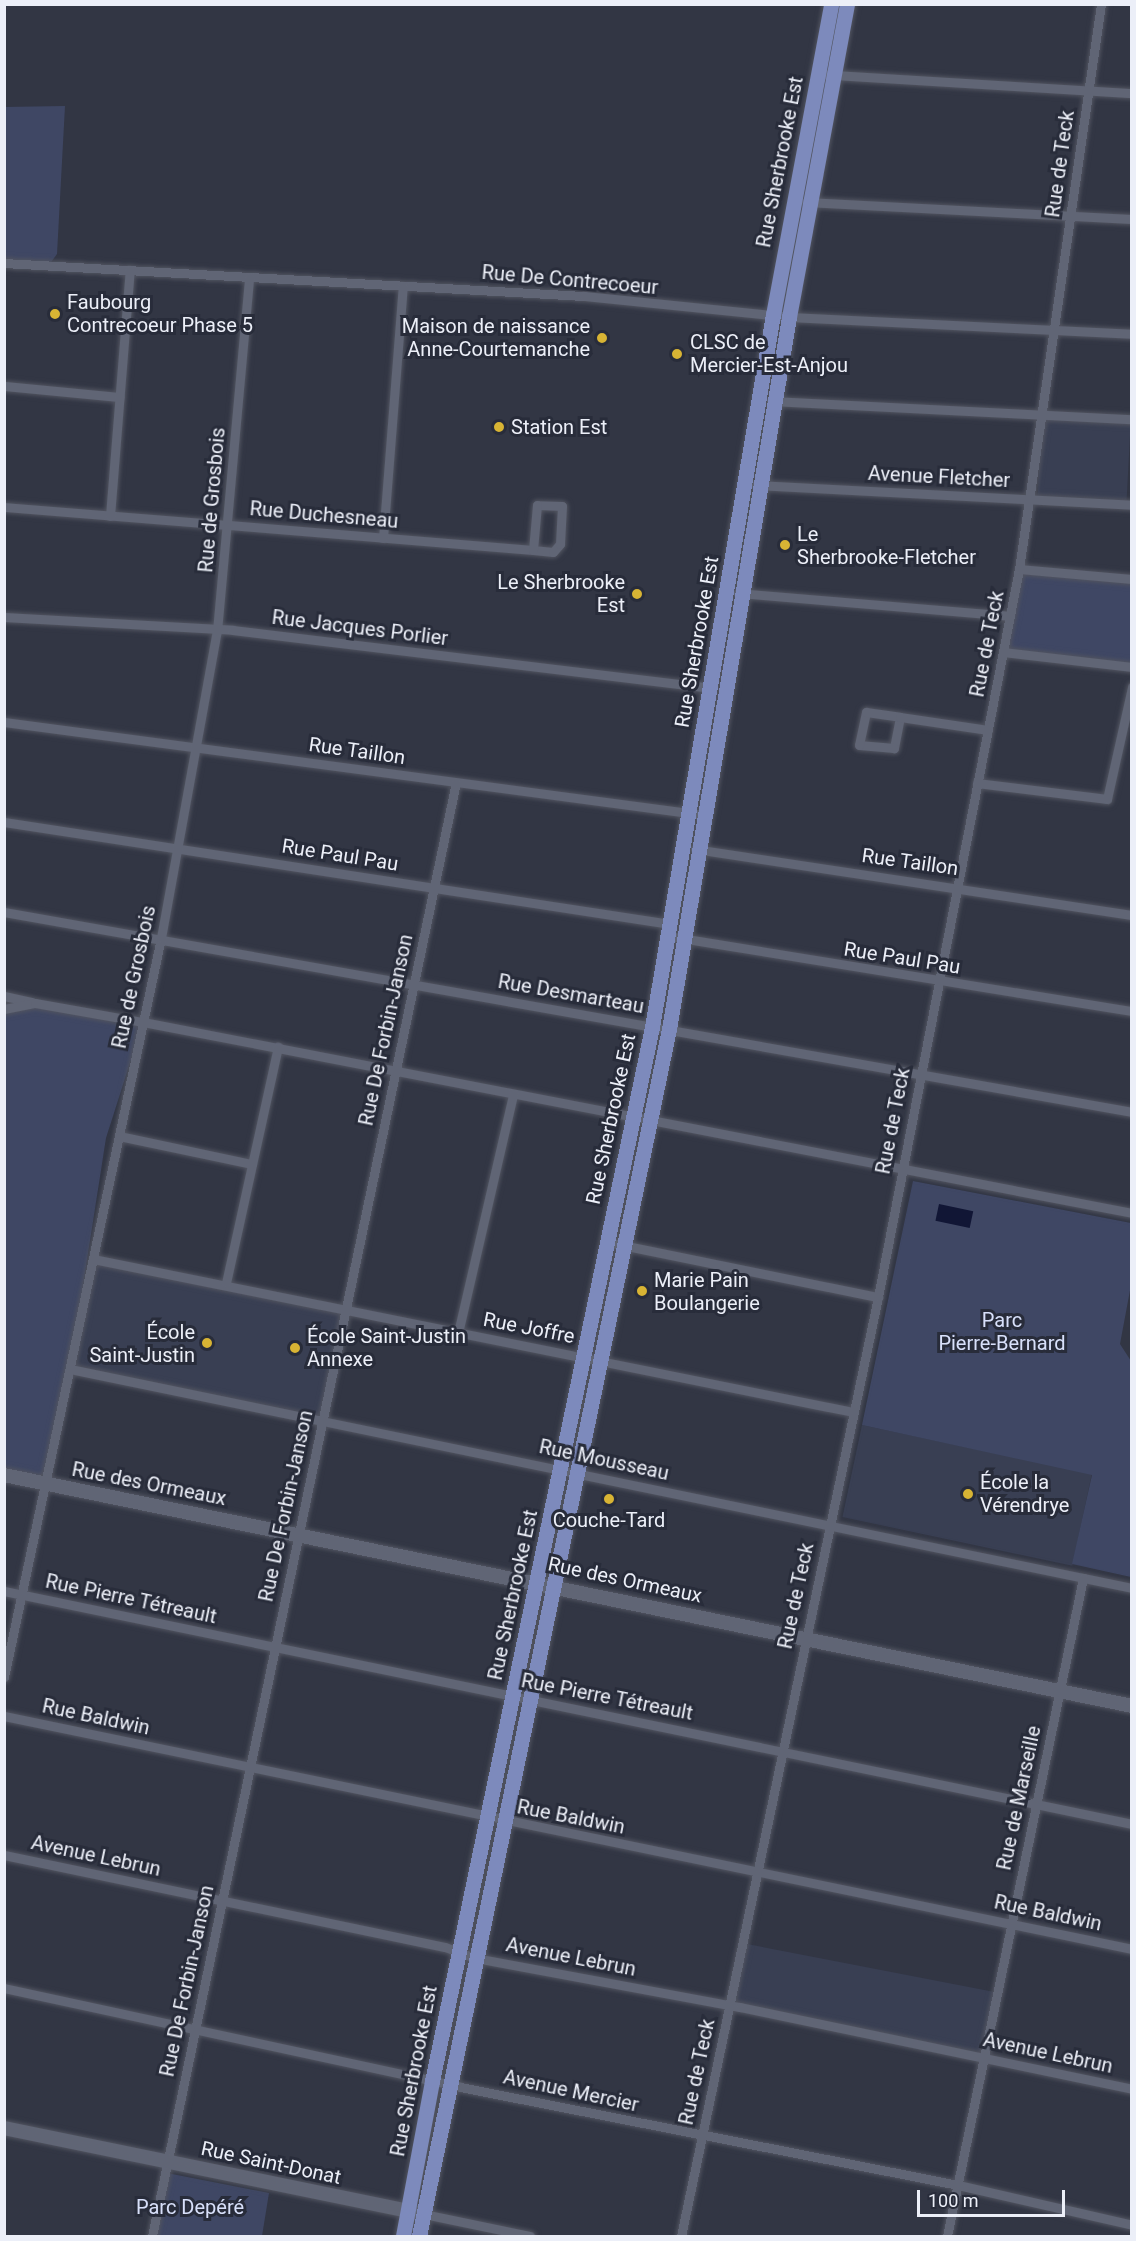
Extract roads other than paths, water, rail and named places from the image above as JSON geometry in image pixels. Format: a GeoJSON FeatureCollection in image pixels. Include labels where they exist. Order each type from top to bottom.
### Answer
{"type":"FeatureCollection","features":[{"type":"Feature","properties":{"kind":"main road","name":"Rue Sherbrooke Est"},"geometry":{"type":"LineString","coordinates":[[403,2236],[486,1817],[561,1469],[591,1358],[615,1243],[640,1118],[652,1026],[683,847],[697,814],[744,594],[810,202],[826,74],[831,4]]}},
{"type":"Feature","properties":{"kind":"main road","name":"Rue Sherbrooke Est"},"geometry":{"type":"LineString","coordinates":[[640,1118],[669,1029],[699,849],[697,814],[711,688],[794,201],[826,74],[847,4]]}},
{"type":"Feature","properties":{"kind":"main road","name":"Rue Sherbrooke Est"},"geometry":{"type":"LineString","coordinates":[[419,2236],[577,1472],[591,1358]]}},
{"type":"Feature","properties":{"kind":"street","name":"Rue de Teck"},"geometry":{"type":"LineString","coordinates":[[681,2236],[878,1297],[1019,569],[1101,4]]}},
{"type":"Feature","properties":{"kind":"street"},"geometry":{"type":"LineString","coordinates":[[826,74],[1131,93]]}},
{"type":"Feature","properties":{"kind":"street"},"geometry":{"type":"LineString","coordinates":[[794,201],[1131,219]]}},
{"type":"Feature","properties":{"kind":"street","name":"Rue De Contrecoeur"},"geometry":{"type":"LineString","coordinates":[[4,263],[584,296],[773,315],[1131,334]]}},
{"type":"Feature","properties":{"kind":"street"},"geometry":{"type":"LineString","coordinates":[[110,516],[130,270]]}},
{"type":"Feature","properties":{"kind":"street","name":"Rue de Grosbois"},"geometry":{"type":"LineString","coordinates":[[4,1677],[179,848],[217,630],[229,525],[249,277]]}},
{"type":"Feature","properties":{"kind":"street"},"geometry":{"type":"LineString","coordinates":[[383,538],[403,286]]}},
{"type":"Feature","properties":{"kind":"street"},"geometry":{"type":"LineString","coordinates":[[4,386],[119,397]]}},
{"type":"Feature","properties":{"kind":"street"},"geometry":{"type":"LineString","coordinates":[[759,400],[1131,419]]}},
{"type":"Feature","properties":{"kind":"street","name":"Avenue Fletcher"},"geometry":{"type":"LineString","coordinates":[[746,484],[1131,505]]}},
{"type":"Feature","properties":{"kind":"street","name":"Rue Duchesneau"},"geometry":{"type":"LineString","coordinates":[[4,507],[533,550],[559,548],[564,509],[558,504],[537,505],[533,550]]}},
{"type":"Feature","properties":{"kind":"street"},"geometry":{"type":"LineString","coordinates":[[1019,569],[1131,579]]}},
{"type":"Feature","properties":{"kind":"street"},"geometry":{"type":"LineString","coordinates":[[727,592],[1010,616]]}},
{"type":"Feature","properties":{"kind":"street","name":"Rue Jacques Porlier"},"geometry":{"type":"LineString","coordinates":[[4,617],[217,630],[711,688]]}},
{"type":"Feature","properties":{"kind":"street"},"geometry":{"type":"LineString","coordinates":[[1003,652],[1131,667]]}},
{"type":"Feature","properties":{"kind":"street"},"geometry":{"type":"LineString","coordinates":[[977,783],[1107,799],[1131,687]]}},
{"type":"Feature","properties":{"kind":"street"},"geometry":{"type":"LineString","coordinates":[[900,717],[894,748],[859,745],[866,712],[900,717],[988,730]]}},
{"type":"Feature","properties":{"kind":"street","name":"Rue Taillon"},"geometry":{"type":"LineString","coordinates":[[4,722],[697,814]]}},
{"type":"Feature","properties":{"kind":"street","name":"Rue De Forbin-Janson"},"geometry":{"type":"LineString","coordinates":[[152,2236],[456,782]]}},
{"type":"Feature","properties":{"kind":"street","name":"Rue Paul Pau"},"geometry":{"type":"LineString","coordinates":[[4,822],[434,888],[669,930],[684,939],[939,982],[1131,1011]]}},
{"type":"Feature","properties":{"kind":"street","name":"Rue Taillon"},"geometry":{"type":"LineString","coordinates":[[683,847],[1131,915]]}},
{"type":"Feature","properties":{"kind":"street","name":"Rue Desmarteau"},"geometry":{"type":"LineString","coordinates":[[4,912],[161,938],[1131,1112]]}},
{"type":"Feature","properties":{"kind":"street"},"geometry":{"type":"LineString","coordinates":[[4,996],[903,1167],[1131,1213]]}},
{"type":"Feature","properties":{"kind":"street"},"geometry":{"type":"LineString","coordinates":[[4,1009],[35,1003]]}},
{"type":"Feature","properties":{"kind":"street"},"geometry":{"type":"LineString","coordinates":[[226,1283],[278,1047]]}},
{"type":"Feature","properties":{"kind":"street"},"geometry":{"type":"LineString","coordinates":[[458,1333],[513,1094]]}},
{"type":"Feature","properties":{"kind":"street"},"geometry":{"type":"LineString","coordinates":[[119,1136],[252,1164]]}},
{"type":"Feature","properties":{"kind":"street"},"geometry":{"type":"LineString","coordinates":[[615,1243],[878,1297]]}},
{"type":"Feature","properties":{"kind":"street","name":"Rue Joffre"},"geometry":{"type":"LineString","coordinates":[[93,1259],[226,1283],[458,1333],[853,1412]]}},
{"type":"Feature","properties":{"kind":"street","name":"Rue Mousseau"},"geometry":{"type":"LineString","coordinates":[[70,1369],[323,1419],[1131,1588]]}},
{"type":"Feature","properties":{"kind":"street","name":"Rue des Ormeaux"},"geometry":{"type":"LineString","coordinates":[[4,1475],[554,1585],[1131,1706]]}},
{"type":"Feature","properties":{"kind":"street","name":"Rue de Marseille"},"geometry":{"type":"LineString","coordinates":[[948,2236],[1083,1578]]}},
{"type":"Feature","properties":{"kind":"street","name":"Rue Pierre Tétreault"},"geometry":{"type":"LineString","coordinates":[[4,1591],[1131,1824]]}},
{"type":"Feature","properties":{"kind":"street","name":"Rue Baldwin"},"geometry":{"type":"LineString","coordinates":[[4,1716],[505,1822],[1131,1949]]}},
{"type":"Feature","properties":{"kind":"street","name":"Avenue Lebrun"},"geometry":{"type":"LineString","coordinates":[[4,1856],[459,1951],[475,1958],[729,2005],[1131,2089]]}},
{"type":"Feature","properties":{"kind":"street","name":"Avenue Mercier"},"geometry":{"type":"LineString","coordinates":[[4,1989],[702,2137],[958,2185],[1131,2225]]}},
{"type":"Feature","properties":{"kind":"street","name":"Rue Saint-Donat"},"geometry":{"type":"LineString","coordinates":[[4,2128],[530,2236]]}},
{"type":"Feature","properties":{"kind":"place","name":"Faubourg Contrecoeur Phase 5"},"geometry":{"type":"Point","coordinates":[55,314]}},
{"type":"Feature","properties":{"kind":"place","name":"Maison de naissance Anne-Courtemanche"},"geometry":{"type":"Point","coordinates":[602,338]}},
{"type":"Feature","properties":{"kind":"place","name":"CLSC de Mercier-Est-Anjou"},"geometry":{"type":"Point","coordinates":[677,354]}},
{"type":"Feature","properties":{"kind":"place","name":"Station Est"},"geometry":{"type":"Point","coordinates":[499,427]}},
{"type":"Feature","properties":{"kind":"place","name":"Le Sherbrooke-Fletcher"},"geometry":{"type":"Point","coordinates":[785,545]}},
{"type":"Feature","properties":{"kind":"place","name":"Le Sherbrooke Est"},"geometry":{"type":"Point","coordinates":[637,594]}},
{"type":"Feature","properties":{"kind":"place","name":"Marie Pain Boulangerie"},"geometry":{"type":"Point","coordinates":[642,1291]}},
{"type":"Feature","properties":{"kind":"place","name":"École Saint-Justin"},"geometry":{"type":"Point","coordinates":[207,1343]}},
{"type":"Feature","properties":{"kind":"place","name":"École Saint-Justin Annexe"},"geometry":{"type":"Point","coordinates":[295,1348]}},
{"type":"Feature","properties":{"kind":"place","name":"École la Vérendrye"},"geometry":{"type":"Point","coordinates":[968,1494]}},
{"type":"Feature","properties":{"kind":"place","name":"Couche-Tard"},"geometry":{"type":"Point","coordinates":[609,1499]}},
{"type":"Feature","properties":{"kind":"park label","name":"Parc Pierre-Bernard"},"geometry":{"type":"Point","coordinates":[1002,1332]}},
{"type":"Feature","properties":{"kind":"park label","name":"Parc Depéré"},"geometry":{"type":"Point","coordinates":[190,2207]}}]}
